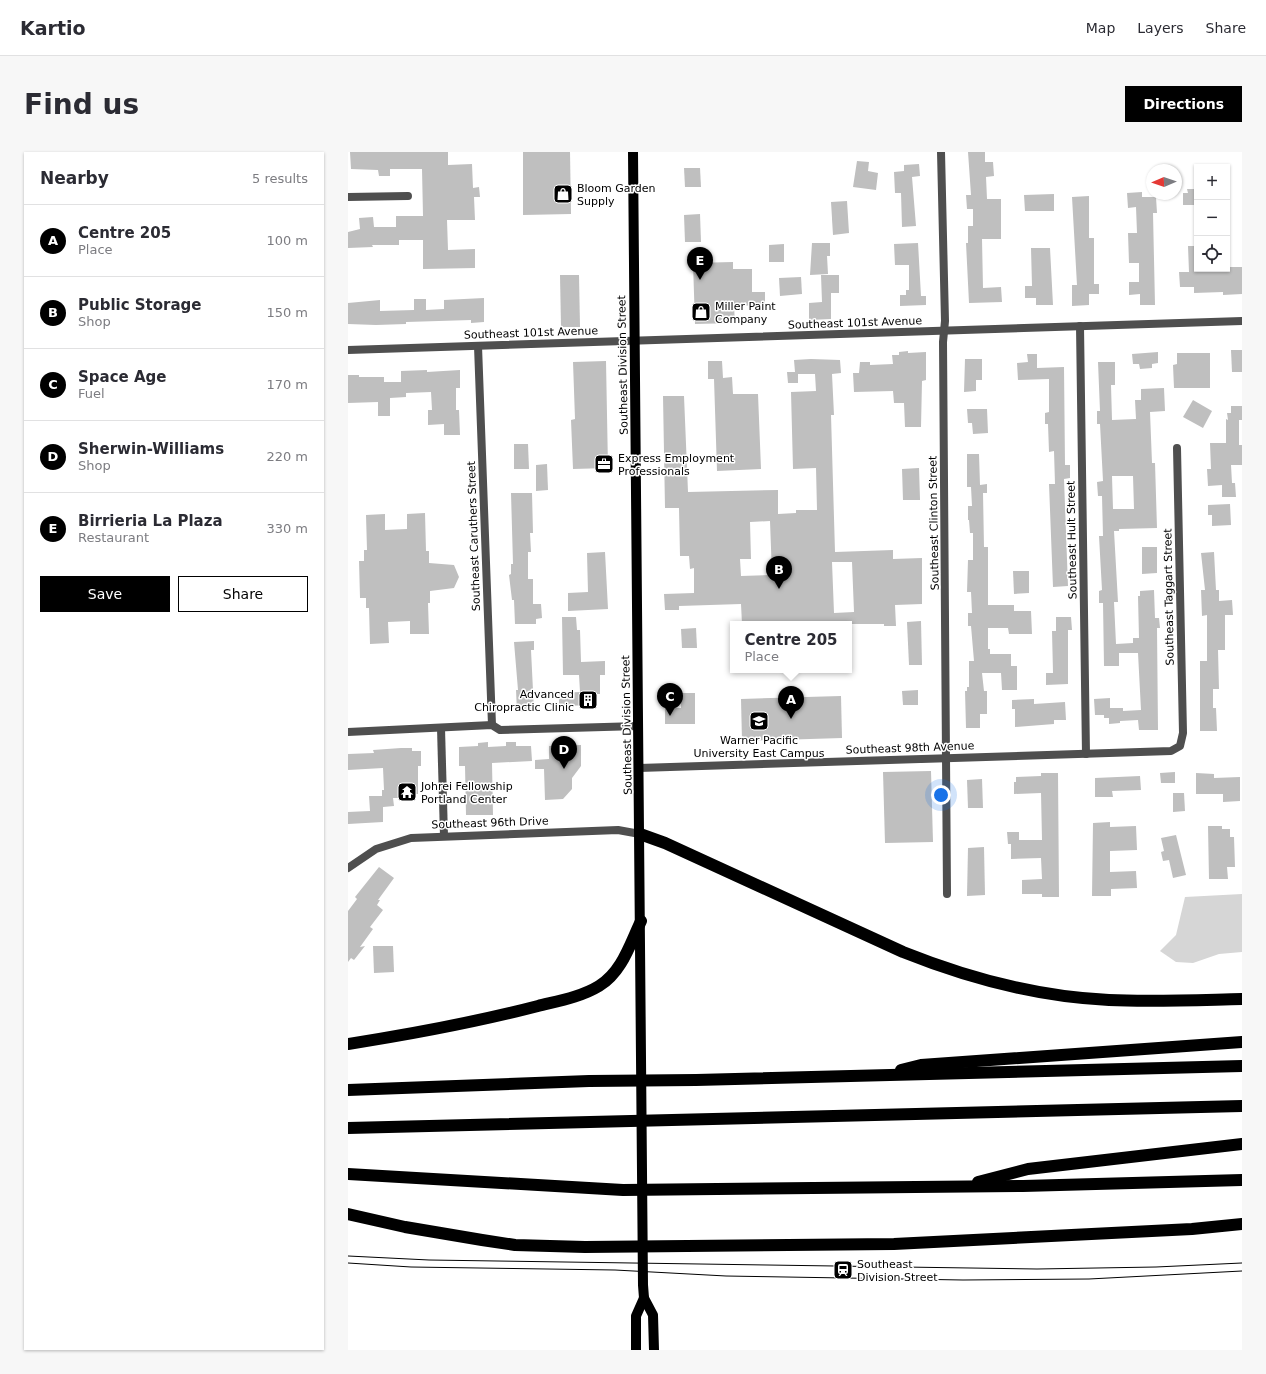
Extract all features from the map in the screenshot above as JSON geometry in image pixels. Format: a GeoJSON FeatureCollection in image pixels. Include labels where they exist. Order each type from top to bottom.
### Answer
{"type":"FeatureCollection","features":[{"type":"Feature","properties":{"kind":"highway"},"geometry":{"type":"LineString","coordinates":[[640,834],[665,843],[903,952],[965,974],[996,983],[1058,994],[1108,1000],[1242,999]]}},
{"type":"Feature","properties":{"kind":"highway"},"geometry":{"type":"LineString","coordinates":[[348,1044],[422,1032],[505,1015],[584,994],[599,986],[620,966],[641,921]]}},
{"type":"Feature","properties":{"kind":"highway"},"geometry":{"type":"LineString","coordinates":[[888,1074],[921,1065],[1242,1042]]}},
{"type":"Feature","properties":{"kind":"highway"},"geometry":{"type":"LineString","coordinates":[[348,1090],[589,1081],[696,1080],[1242,1066]]}},
{"type":"Feature","properties":{"kind":"highway"},"geometry":{"type":"LineString","coordinates":[[348,1128],[1242,1106]]}},
{"type":"Feature","properties":{"kind":"highway"},"geometry":{"type":"LineString","coordinates":[[960,1186],[1028,1169],[1242,1144]]}},
{"type":"Feature","properties":{"kind":"highway"},"geometry":{"type":"LineString","coordinates":[[348,1174],[642,1190],[960,1186],[1242,1180]]}},
{"type":"Feature","properties":{"kind":"highway"},"geometry":{"type":"LineString","coordinates":[[348,1214],[405,1227],[515,1245],[585,1247],[894,1244],[1192,1229],[1242,1224]]}},
{"type":"Feature","properties":{"kind":"main road","name":"Southeast Division Street"},"geometry":{"type":"LineString","coordinates":[[633,152],[641,921],[643,1285],[644,1298],[653,1315],[654,1350]]}},
{"type":"Feature","properties":{"kind":"main road","name":"Southeast Division Street"},"geometry":{"type":"LineString","coordinates":[[636,1350],[636,1316],[644,1298]]}},
{"type":"Feature","properties":{"kind":"street","name":"Southeast Clinton Street"},"geometry":{"type":"LineString","coordinates":[[941,152],[944,331],[947,894]]}},
{"type":"Feature","properties":{"kind":"street"},"geometry":{"type":"LineString","coordinates":[[348,198],[408,196]]}},
{"type":"Feature","properties":{"kind":"street","name":"Southeast 101st Avenue"},"geometry":{"type":"LineString","coordinates":[[348,350],[1242,321]]}},
{"type":"Feature","properties":{"kind":"street","name":"Southeast Hult Street"},"geometry":{"type":"LineString","coordinates":[[1080,326],[1086,754]]}},
{"type":"Feature","properties":{"kind":"street","name":"Southeast Caruthers Street"},"geometry":{"type":"LineString","coordinates":[[478,346],[492,725]]}},
{"type":"Feature","properties":{"kind":"street","name":"Southeast Taggart Street"},"geometry":{"type":"LineString","coordinates":[[1177,448],[1183,733],[1180,746]]}},
{"type":"Feature","properties":{"kind":"street"},"geometry":{"type":"LineString","coordinates":[[348,732],[492,725],[500,730],[639,726]]}},
{"type":"Feature","properties":{"kind":"street"},"geometry":{"type":"LineString","coordinates":[[441,728],[444,836]]}},
{"type":"Feature","properties":{"kind":"street","name":"Southeast 98th Avenue"},"geometry":{"type":"LineString","coordinates":[[639,768],[1171,751],[1180,746]]}},
{"type":"Feature","properties":{"kind":"street","name":"Southeast 96th Drive"},"geometry":{"type":"LineString","coordinates":[[348,868],[364,856],[388,844],[411,838],[618,830],[640,834]]}},
{"type":"Feature","properties":{"kind":"shaded area"},"geometry":{"type":"Polygon","coordinates":[[[1242,894],[1242,952],[1219,954],[1193,963],[1176,962],[1160,951],[1176,935],[1185,897],[1242,894]]]}},
{"type":"Feature","properties":{"kind":"building"},"geometry":{"type":"Polygon","coordinates":[[[350,152],[448,152],[448,165],[472,164],[473,188],[479,187],[480,197],[474,197],[475,220],[447,220],[448,250],[475,249],[475,268],[423,269],[423,240],[399,240],[399,245],[372,245],[373,247],[348,248],[348,232],[360,229],[359,218],[373,217],[374,227],[396,227],[396,216],[423,216],[422,169],[390,169],[390,176],[379,176],[378,170],[351,169],[350,152]]]}},
{"type":"Feature","properties":{"kind":"building"},"geometry":{"type":"Polygon","coordinates":[[[523,152],[570,152],[571,214],[523,215],[523,152]]]}},
{"type":"Feature","properties":{"kind":"building"},"geometry":{"type":"Polygon","coordinates":[[[968,152],[985,152],[985,162],[993,162],[994,176],[986,177],[987,199],[1001,199],[1001,239],[982,239],[983,288],[1001,287],[1002,302],[969,303],[966,243],[968,243],[968,226],[973,226],[973,209],[967,209],[966,195],[971,195],[968,152]]]}},
{"type":"Feature","properties":{"kind":"building"},"geometry":{"type":"Polygon","coordinates":[[[857,161],[869,162],[868,171],[878,173],[876,190],[853,187],[857,161]]]}},
{"type":"Feature","properties":{"kind":"building"},"geometry":{"type":"Polygon","coordinates":[[[919,164],[920,176],[912,177],[916,226],[902,227],[901,193],[895,193],[894,172],[904,171],[904,165],[919,164]]]}},
{"type":"Feature","properties":{"kind":"building"},"geometry":{"type":"Polygon","coordinates":[[[684,168],[700,168],[701,187],[685,187],[684,168]]]}},
{"type":"Feature","properties":{"kind":"building"},"geometry":{"type":"Polygon","coordinates":[[[1187,189],[1194,189],[1194,205],[1183,205],[1183,193],[1188,193],[1187,189]]]}},
{"type":"Feature","properties":{"kind":"building"},"geometry":{"type":"Polygon","coordinates":[[[1142,192],[1142,197],[1146,197],[1146,200],[1156,200],[1157,213],[1153,213],[1155,305],[1140,305],[1140,294],[1129,295],[1129,282],[1139,282],[1139,263],[1129,263],[1128,233],[1137,233],[1136,207],[1128,208],[1127,193],[1142,192]]]}},
{"type":"Feature","properties":{"kind":"building"},"geometry":{"type":"Polygon","coordinates":[[[1054,194],[1054,211],[1025,211],[1024,195],[1054,194]]]}},
{"type":"Feature","properties":{"kind":"building"},"geometry":{"type":"Polygon","coordinates":[[[1089,196],[1089,238],[1094,238],[1094,284],[1099,284],[1099,294],[1089,294],[1089,305],[1072,306],[1072,285],[1077,285],[1072,197],[1089,196]]]}},
{"type":"Feature","properties":{"kind":"building"},"geometry":{"type":"Polygon","coordinates":[[[847,201],[849,233],[833,235],[831,202],[847,201]]]}},
{"type":"Feature","properties":{"kind":"building"},"geometry":{"type":"Polygon","coordinates":[[[700,214],[701,242],[685,242],[684,215],[700,214]]]}},
{"type":"Feature","properties":{"kind":"building"},"geometry":{"type":"Polygon","coordinates":[[[812,243],[830,243],[830,256],[827,256],[828,274],[810,275],[812,243]]]}},
{"type":"Feature","properties":{"kind":"building"},"geometry":{"type":"Polygon","coordinates":[[[918,243],[921,296],[926,296],[926,305],[900,306],[900,295],[906,295],[906,290],[909,290],[909,265],[895,265],[894,244],[918,243]]]}},
{"type":"Feature","properties":{"kind":"building"},"geometry":{"type":"Polygon","coordinates":[[[784,244],[784,262],[769,262],[769,245],[784,244]]]}},
{"type":"Feature","properties":{"kind":"building"},"geometry":{"type":"Polygon","coordinates":[[[1188,246],[1194,246],[1194,272],[1230,272],[1230,267],[1242,267],[1242,294],[1223,295],[1223,292],[1194,293],[1194,287],[1180,287],[1179,272],[1189,272],[1188,246]]]}},
{"type":"Feature","properties":{"kind":"building"},"geometry":{"type":"Polygon","coordinates":[[[1031,248],[1050,248],[1053,305],[1036,305],[1036,298],[1025,298],[1025,286],[1032,286],[1031,248]]]}},
{"type":"Feature","properties":{"kind":"building"},"geometry":{"type":"Polygon","coordinates":[[[733,262],[733,269],[752,269],[752,292],[765,292],[765,305],[734,306],[735,323],[695,324],[693,263],[733,262]]]}},
{"type":"Feature","properties":{"kind":"building"},"geometry":{"type":"Polygon","coordinates":[[[560,275],[579,275],[580,327],[561,327],[560,275]]]}},
{"type":"Feature","properties":{"kind":"building"},"geometry":{"type":"Polygon","coordinates":[[[821,275],[839,275],[839,293],[831,293],[831,319],[809,320],[809,303],[822,302],[821,275]]]}},
{"type":"Feature","properties":{"kind":"building"},"geometry":{"type":"Polygon","coordinates":[[[801,277],[802,294],[780,296],[779,278],[801,277]]]}},
{"type":"Feature","properties":{"kind":"building"},"geometry":{"type":"Polygon","coordinates":[[[484,298],[484,322],[471,323],[471,320],[406,322],[406,324],[376,325],[348,324],[348,303],[380,300],[380,311],[414,310],[414,299],[426,299],[426,310],[444,309],[444,300],[484,298]]]}},
{"type":"Feature","properties":{"kind":"building"},"geometry":{"type":"Polygon","coordinates":[[[1231,350],[1242,350],[1242,372],[1232,372],[1231,350]]]}},
{"type":"Feature","properties":{"kind":"building"},"geometry":{"type":"Polygon","coordinates":[[[908,351],[908,353],[926,352],[926,380],[922,381],[921,427],[905,427],[904,403],[894,403],[893,391],[854,392],[853,373],[859,373],[860,362],[870,362],[870,365],[893,364],[892,355],[899,355],[899,352],[908,351]]]}},
{"type":"Feature","properties":{"kind":"building"},"geometry":{"type":"Polygon","coordinates":[[[1158,352],[1158,363],[1152,364],[1152,368],[1140,369],[1139,364],[1133,364],[1132,354],[1158,352]]]}},
{"type":"Feature","properties":{"kind":"building"},"geometry":{"type":"Polygon","coordinates":[[[1177,353],[1210,353],[1210,388],[1174,388],[1173,365],[1177,364],[1177,353]]]}},
{"type":"Feature","properties":{"kind":"building"},"geometry":{"type":"Polygon","coordinates":[[[1027,354],[1037,354],[1037,368],[1064,367],[1065,465],[1070,465],[1070,478],[1064,479],[1068,586],[1053,587],[1049,484],[1055,484],[1054,451],[1049,452],[1048,424],[1045,424],[1045,413],[1049,412],[1049,379],[1018,380],[1017,363],[1028,362],[1027,354]]]}},
{"type":"Feature","properties":{"kind":"building"},"geometry":{"type":"Polygon","coordinates":[[[965,359],[982,359],[982,380],[976,380],[976,391],[964,392],[965,359]]]}},
{"type":"Feature","properties":{"kind":"building"},"geometry":{"type":"Polygon","coordinates":[[[794,360],[840,360],[841,373],[832,374],[834,415],[831,415],[835,552],[893,550],[893,559],[922,558],[922,604],[895,605],[896,626],[884,626],[884,624],[852,624],[852,621],[742,621],[741,604],[679,606],[679,610],[665,610],[664,594],[694,593],[694,568],[690,569],[689,556],[680,556],[679,508],[665,508],[663,396],[684,396],[688,492],[778,490],[778,514],[796,513],[796,510],[817,510],[816,468],[793,469],[791,392],[816,391],[815,374],[798,374],[798,383],[788,383],[787,372],[795,372],[794,360]],[[770,521],[750,522],[751,559],[740,559],[741,576],[772,575],[770,521]],[[832,562],[834,613],[854,612],[852,562],[832,562]]]}},
{"type":"Feature","properties":{"kind":"building"},"geometry":{"type":"Polygon","coordinates":[[[606,361],[608,468],[573,469],[571,420],[575,419],[573,362],[606,361]]]}},
{"type":"Feature","properties":{"kind":"building"},"geometry":{"type":"Polygon","coordinates":[[[708,361],[722,361],[723,378],[732,377],[733,394],[758,394],[761,469],[717,471],[714,379],[708,379],[708,361]]]}},
{"type":"Feature","properties":{"kind":"building"},"geometry":{"type":"Polygon","coordinates":[[[1098,362],[1115,362],[1115,385],[1111,385],[1112,420],[1136,419],[1135,400],[1141,400],[1141,389],[1164,388],[1165,411],[1150,412],[1152,463],[1155,463],[1157,528],[1119,529],[1119,531],[1114,531],[1118,602],[1114,602],[1116,644],[1133,643],[1133,638],[1139,638],[1138,596],[1140,596],[1140,591],[1154,590],[1155,618],[1159,618],[1160,628],[1157,628],[1158,730],[1139,730],[1138,720],[1120,721],[1120,723],[1109,724],[1109,718],[1104,718],[1104,715],[1095,715],[1094,699],[1110,698],[1110,708],[1123,708],[1123,711],[1141,710],[1138,653],[1119,653],[1119,666],[1104,666],[1103,603],[1099,603],[1099,591],[1102,590],[1099,536],[1103,536],[1102,496],[1098,496],[1097,482],[1103,481],[1100,424],[1097,424],[1097,411],[1100,411],[1098,362]],[[1112,476],[1113,509],[1134,509],[1133,476],[1112,476]]]}},
{"type":"Feature","properties":{"kind":"building"},"geometry":{"type":"Polygon","coordinates":[[[427,370],[427,372],[460,370],[460,388],[456,388],[456,410],[459,410],[460,435],[444,435],[444,424],[428,425],[428,410],[432,410],[431,392],[406,393],[406,397],[390,398],[390,416],[378,416],[378,402],[348,403],[348,375],[359,375],[359,377],[384,377],[384,382],[401,382],[401,371],[427,370]]]}},
{"type":"Feature","properties":{"kind":"building"},"geometry":{"type":"Polygon","coordinates":[[[1193,400],[1212,411],[1203,428],[1183,417],[1193,400]]]}},
{"type":"Feature","properties":{"kind":"building"},"geometry":{"type":"Polygon","coordinates":[[[1231,406],[1242,406],[1242,420],[1239,420],[1239,445],[1242,445],[1242,465],[1231,465],[1232,483],[1235,483],[1236,497],[1222,497],[1222,485],[1208,486],[1207,469],[1211,469],[1210,443],[1226,443],[1226,419],[1228,420],[1227,413],[1231,413],[1231,406]]]}},
{"type":"Feature","properties":{"kind":"building"},"geometry":{"type":"Polygon","coordinates":[[[967,409],[987,409],[988,433],[973,434],[972,423],[968,423],[967,409]]]}},
{"type":"Feature","properties":{"kind":"building"},"geometry":{"type":"Polygon","coordinates":[[[514,444],[528,444],[529,469],[514,469],[514,444]]]}},
{"type":"Feature","properties":{"kind":"building"},"geometry":{"type":"Polygon","coordinates":[[[967,454],[979,454],[980,485],[987,484],[987,493],[983,493],[984,547],[988,547],[988,605],[1014,605],[1014,611],[1031,611],[1032,634],[1009,634],[1008,628],[988,628],[988,649],[990,649],[990,654],[1011,654],[1011,666],[1017,666],[1017,690],[1002,690],[1001,673],[982,673],[984,691],[987,691],[987,714],[980,714],[980,728],[966,728],[965,691],[967,691],[967,687],[969,687],[969,661],[974,661],[971,626],[968,626],[968,613],[972,613],[971,592],[967,592],[968,560],[973,560],[973,533],[970,533],[968,520],[968,506],[972,506],[971,487],[967,487],[967,454]]]}},
{"type":"Feature","properties":{"kind":"building"},"geometry":{"type":"Polygon","coordinates":[[[547,464],[548,490],[536,491],[536,465],[547,464]]]}},
{"type":"Feature","properties":{"kind":"building"},"geometry":{"type":"Polygon","coordinates":[[[919,468],[920,500],[903,500],[902,469],[919,468]]]}},
{"type":"Feature","properties":{"kind":"building"},"geometry":{"type":"Polygon","coordinates":[[[511,493],[532,493],[533,533],[530,533],[531,552],[528,552],[528,579],[533,579],[533,604],[541,604],[542,618],[536,619],[536,624],[515,624],[514,600],[512,600],[509,575],[511,574],[511,564],[513,564],[511,493]]]}},
{"type":"Feature","properties":{"kind":"building"},"geometry":{"type":"Polygon","coordinates":[[[1230,504],[1231,525],[1212,526],[1212,515],[1208,515],[1208,505],[1230,504]]]}},
{"type":"Feature","properties":{"kind":"building"},"geometry":{"type":"Polygon","coordinates":[[[425,513],[426,551],[429,551],[429,563],[454,565],[459,577],[454,588],[430,591],[430,603],[428,603],[429,634],[410,634],[410,621],[388,622],[389,643],[370,644],[369,608],[366,608],[366,598],[360,598],[359,561],[364,561],[364,550],[367,550],[366,515],[385,514],[385,530],[407,529],[407,514],[425,513]]]}},
{"type":"Feature","properties":{"kind":"building"},"geometry":{"type":"Polygon","coordinates":[[[1142,547],[1157,547],[1157,573],[1142,574],[1142,547]]]}},
{"type":"Feature","properties":{"kind":"building"},"geometry":{"type":"Polygon","coordinates":[[[605,552],[608,609],[568,611],[568,593],[588,592],[587,553],[605,552]]]}},
{"type":"Feature","properties":{"kind":"building"},"geometry":{"type":"Polygon","coordinates":[[[1214,552],[1216,590],[1219,590],[1219,601],[1232,600],[1233,615],[1225,615],[1225,650],[1218,650],[1219,689],[1213,689],[1213,708],[1216,708],[1217,731],[1200,731],[1200,661],[1207,661],[1207,615],[1202,616],[1201,590],[1205,590],[1201,553],[1214,552]]]}},
{"type":"Feature","properties":{"kind":"building"},"geometry":{"type":"Polygon","coordinates":[[[1013,571],[1029,571],[1029,593],[1014,594],[1013,571]]]}},
{"type":"Feature","properties":{"kind":"building"},"geometry":{"type":"Polygon","coordinates":[[[562,617],[576,617],[577,630],[580,630],[581,662],[605,661],[605,675],[600,675],[600,694],[597,694],[597,705],[559,706],[559,693],[580,692],[579,675],[563,675],[562,617]]]}},
{"type":"Feature","properties":{"kind":"building"},"geometry":{"type":"Polygon","coordinates":[[[1056,617],[1071,617],[1072,630],[1068,630],[1068,684],[1046,685],[1046,673],[1053,673],[1052,631],[1056,631],[1056,617]]]}},
{"type":"Feature","properties":{"kind":"building"},"geometry":{"type":"Polygon","coordinates":[[[921,621],[922,665],[909,665],[907,622],[921,621]]]}},
{"type":"Feature","properties":{"kind":"building"},"geometry":{"type":"Polygon","coordinates":[[[696,628],[697,648],[682,648],[681,629],[696,628]]]}},
{"type":"Feature","properties":{"kind":"building"},"geometry":{"type":"Polygon","coordinates":[[[534,641],[534,650],[531,650],[534,711],[517,712],[516,690],[518,690],[514,642],[534,641]]]}},
{"type":"Feature","properties":{"kind":"building"},"geometry":{"type":"Polygon","coordinates":[[[918,690],[918,705],[903,705],[902,691],[918,690]]]}},
{"type":"Feature","properties":{"kind":"building"},"geometry":{"type":"Polygon","coordinates":[[[680,693],[695,693],[695,724],[665,724],[665,708],[681,708],[680,693]]]}},
{"type":"Feature","properties":{"kind":"building"},"geometry":{"type":"Polygon","coordinates":[[[841,696],[842,738],[742,741],[741,699],[841,696]]]}},
{"type":"Feature","properties":{"kind":"building"},"geometry":{"type":"Polygon","coordinates":[[[1034,699],[1034,704],[1065,702],[1066,720],[1054,720],[1054,724],[1015,727],[1015,709],[1012,709],[1012,700],[1034,699]]]}},
{"type":"Feature","properties":{"kind":"building"},"geometry":{"type":"Polygon","coordinates":[[[488,742],[488,747],[506,746],[506,742],[516,742],[516,746],[531,746],[532,761],[492,763],[493,815],[466,815],[465,766],[459,766],[459,747],[478,746],[478,743],[488,742]]]}},
{"type":"Feature","properties":{"kind":"building"},"geometry":{"type":"Polygon","coordinates":[[[581,745],[581,766],[572,778],[572,789],[563,799],[545,800],[544,769],[535,769],[535,760],[549,759],[549,746],[581,745]]]}},
{"type":"Feature","properties":{"kind":"building"},"geometry":{"type":"Polygon","coordinates":[[[412,748],[412,751],[421,751],[421,766],[418,766],[418,794],[415,794],[415,798],[393,798],[394,806],[383,807],[383,822],[348,824],[348,812],[370,811],[369,796],[382,796],[382,790],[384,790],[383,768],[348,770],[348,754],[374,753],[373,750],[412,748]]]}},
{"type":"Feature","properties":{"kind":"building"},"geometry":{"type":"Polygon","coordinates":[[[931,771],[933,842],[885,843],[883,772],[931,771]]]}},
{"type":"Feature","properties":{"kind":"building"},"geometry":{"type":"Polygon","coordinates":[[[1175,772],[1175,783],[1161,783],[1160,773],[1175,772]]]}},
{"type":"Feature","properties":{"kind":"building"},"geometry":{"type":"Polygon","coordinates":[[[1041,773],[1058,773],[1059,897],[1042,897],[1042,894],[1022,894],[1022,880],[1042,879],[1041,858],[1011,859],[1011,844],[1008,844],[1007,832],[1019,832],[1019,840],[1042,840],[1041,793],[1014,794],[1014,782],[1016,782],[1016,777],[1041,776],[1041,773]]]}},
{"type":"Feature","properties":{"kind":"building"},"geometry":{"type":"Polygon","coordinates":[[[1196,773],[1214,774],[1214,778],[1240,777],[1240,801],[1223,802],[1223,794],[1196,794],[1196,773]]]}},
{"type":"Feature","properties":{"kind":"building"},"geometry":{"type":"Polygon","coordinates":[[[1140,776],[1141,790],[1112,791],[1113,797],[1095,797],[1095,778],[1140,776]]]}},
{"type":"Feature","properties":{"kind":"building"},"geometry":{"type":"Polygon","coordinates":[[[982,779],[983,808],[968,808],[967,780],[982,779]]]}},
{"type":"Feature","properties":{"kind":"building"},"geometry":{"type":"Polygon","coordinates":[[[1173,793],[1184,793],[1185,811],[1173,812],[1173,793]]]}},
{"type":"Feature","properties":{"kind":"building"},"geometry":{"type":"Polygon","coordinates":[[[1110,822],[1110,827],[1136,826],[1137,850],[1110,851],[1110,872],[1136,871],[1137,888],[1111,889],[1111,896],[1092,896],[1093,823],[1110,822]]]}},
{"type":"Feature","properties":{"kind":"building"},"geometry":{"type":"Polygon","coordinates":[[[1208,826],[1222,826],[1222,829],[1230,829],[1230,837],[1234,837],[1235,867],[1227,867],[1228,879],[1209,879],[1208,826]]]}},
{"type":"Feature","properties":{"kind":"building"},"geometry":{"type":"Polygon","coordinates":[[[1176,835],[1186,875],[1173,878],[1169,860],[1163,861],[1161,852],[1164,851],[1161,838],[1176,835]]]}},
{"type":"Feature","properties":{"kind":"building"},"geometry":{"type":"Polygon","coordinates":[[[984,847],[985,895],[967,896],[968,848],[984,847]]]}},
{"type":"Feature","properties":{"kind":"building"},"geometry":{"type":"Polygon","coordinates":[[[379,867],[394,878],[378,900],[380,900],[377,905],[383,910],[370,927],[373,929],[360,947],[365,946],[354,960],[351,958],[348,962],[348,911],[357,899],[355,897],[379,867]]]}},
{"type":"Feature","properties":{"kind":"building"},"geometry":{"type":"Polygon","coordinates":[[[373,946],[393,946],[394,972],[374,973],[373,946]]]}},
{"type":"Feature","properties":{"kind":"tram line"},"geometry":{"type":"LineString","coordinates":[[348,1256],[429,1260],[1037,1269],[1156,1267],[1242,1263]]}},
{"type":"Feature","properties":{"kind":"tram line"},"geometry":{"type":"LineString","coordinates":[[348,1263],[411,1267],[615,1270],[726,1276],[963,1280],[1089,1279],[1242,1271]]}},
{"type":"Feature","properties":{"kind":"place","name":"Bloom Garden Supply"},"geometry":{"type":"Point","coordinates":[563,194]}},
{"type":"Feature","properties":{"kind":"place","name":"Birrieria La Plaza"},"geometry":{"type":"Point","coordinates":[700,280]}},
{"type":"Feature","properties":{"kind":"place","name":"Miller Paint Company"},"geometry":{"type":"Point","coordinates":[701,312]}},
{"type":"Feature","properties":{"kind":"place","name":"Express Employment Professionals"},"geometry":{"type":"Point","coordinates":[604,464]}},
{"type":"Feature","properties":{"kind":"place","name":"Public Storage"},"geometry":{"type":"Point","coordinates":[779,589]}},
{"type":"Feature","properties":{"kind":"place","name":"Advanced Chiropractic Clinic"},"geometry":{"type":"Point","coordinates":[588,700]}},
{"type":"Feature","properties":{"kind":"place","name":"Space Age"},"geometry":{"type":"Point","coordinates":[670,716]}},
{"type":"Feature","properties":{"kind":"place","name":"Centre 205"},"geometry":{"type":"Point","coordinates":[791,719]}},
{"type":"Feature","properties":{"kind":"place","name":"Warner Pacific University East Campus"},"geometry":{"type":"Point","coordinates":[759,721]}},
{"type":"Feature","properties":{"kind":"place","name":"Sherwin-Williams"},"geometry":{"type":"Point","coordinates":[564,769]}},
{"type":"Feature","properties":{"kind":"place","name":"Johrei Fellowship Portland Center"},"geometry":{"type":"Point","coordinates":[407,792]}},
{"type":"Feature","properties":{"kind":"place","name":"Southeast Division Street"},"geometry":{"type":"Point","coordinates":[843,1270]}}]}
